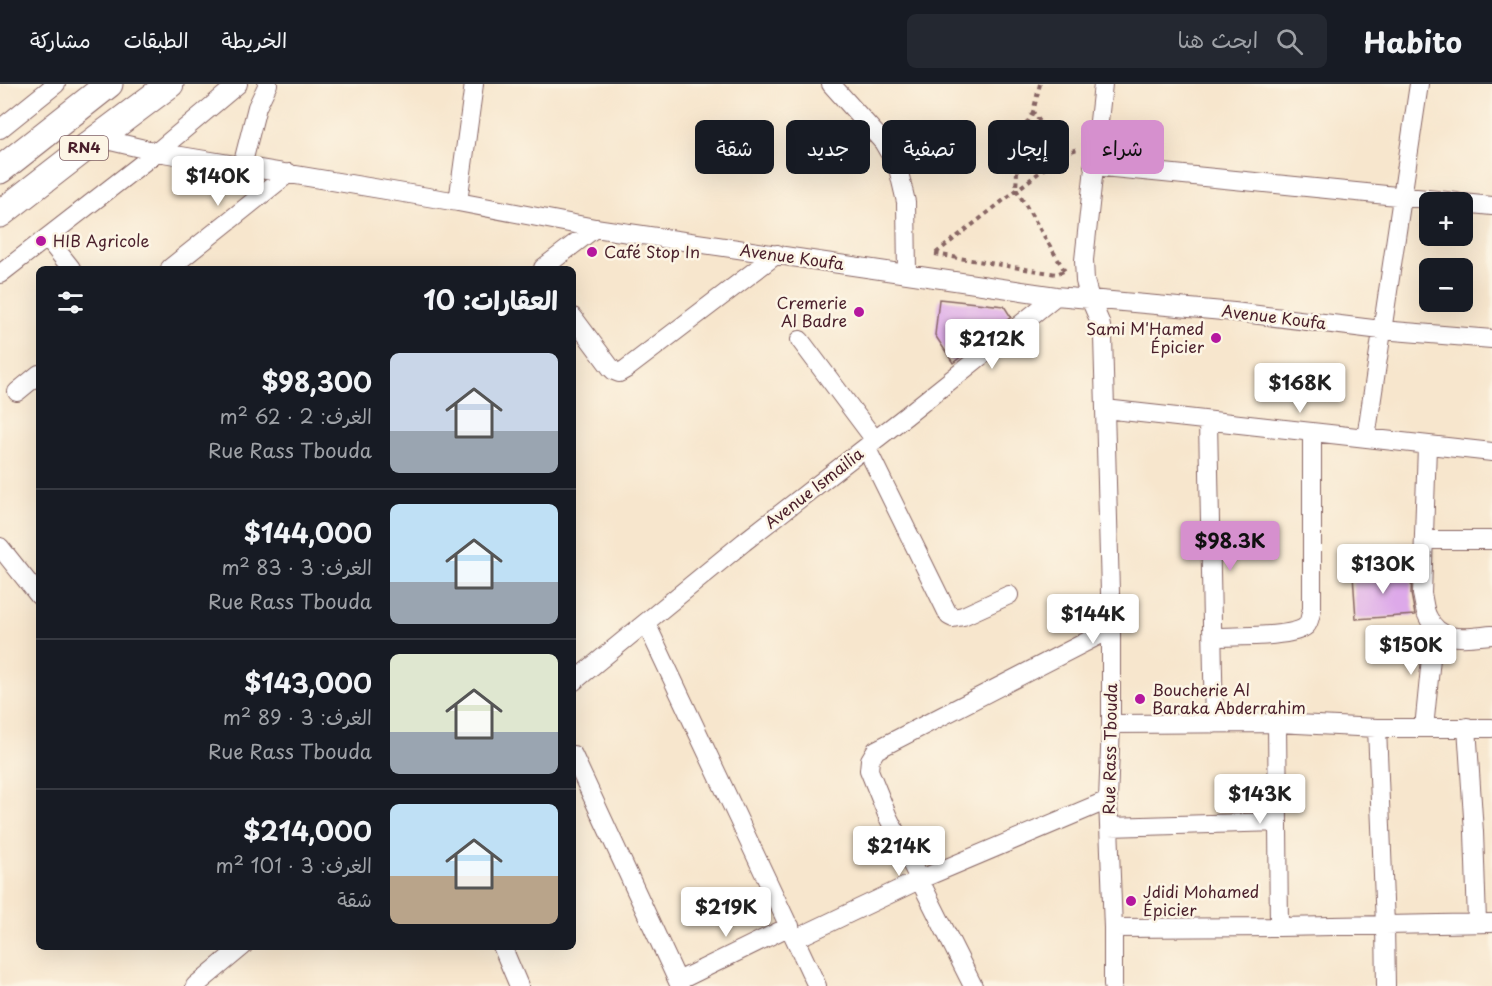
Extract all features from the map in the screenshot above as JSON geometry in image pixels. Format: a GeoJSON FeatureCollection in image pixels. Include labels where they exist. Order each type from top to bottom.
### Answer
{"type":"FeatureCollection","features":[{"type":"Feature","properties":{"kind":"main road","name":"RN4"},"geometry":{"type":"LineString","coordinates":[[0,170],[110,84]]}},
{"type":"Feature","properties":{"kind":"main road","name":"RN4"},"geometry":{"type":"LineString","coordinates":[[0,214],[170,84]]}},
{"type":"Feature","properties":{"kind":"street"},"geometry":{"type":"LineString","coordinates":[[0,129],[56,84]]}},
{"type":"Feature","properties":{"kind":"street"},"geometry":{"type":"LineString","coordinates":[[0,274],[157,152],[238,84]]}},
{"type":"Feature","properties":{"kind":"street"},"geometry":{"type":"LineString","coordinates":[[242,166],[257,107],[268,84]]}},
{"type":"Feature","properties":{"kind":"street"},"geometry":{"type":"LineString","coordinates":[[458,202],[474,84]]}},
{"type":"Feature","properties":{"kind":"street"},"geometry":{"type":"LineString","coordinates":[[831,84],[883,142],[898,168],[906,202],[907,273]]}},
{"type":"Feature","properties":{"kind":"street"},"geometry":{"type":"LineString","coordinates":[[1095,120],[1103,84]]}},
{"type":"Feature","properties":{"kind":"street"},"geometry":{"type":"LineString","coordinates":[[1366,438],[1419,84]]}},
{"type":"Feature","properties":{"kind":"street","name":"Avenue Koufa"},"geometry":{"type":"LineString","coordinates":[[98,138],[157,152],[458,202],[595,228],[1056,296],[1088,290],[1234,312],[1381,330],[1492,339]]}},
{"type":"Feature","properties":{"kind":"street"},"geometry":{"type":"LineString","coordinates":[[1164,170],[1419,198]]}},
{"type":"Feature","properties":{"kind":"street"},"geometry":{"type":"LineString","coordinates":[[173,266],[289,173]]}},
{"type":"Feature","properties":{"kind":"street"},"geometry":{"type":"LineString","coordinates":[[1086,174],[1084,260],[1088,290]]}},
{"type":"Feature","properties":{"kind":"street"},"geometry":{"type":"LineString","coordinates":[[1473,204],[1492,206]]}},
{"type":"Feature","properties":{"kind":"street"},"geometry":{"type":"LineString","coordinates":[[546,266],[595,228]]}},
{"type":"Feature","properties":{"kind":"street"},"geometry":{"type":"LineString","coordinates":[[47,238],[69,266]]}},
{"type":"Feature","properties":{"kind":"street"},"geometry":{"type":"LineString","coordinates":[[576,321],[611,368],[619,373],[777,254]]}},
{"type":"Feature","properties":{"kind":"street","name":"Rue Rass Tbouda"},"geometry":{"type":"LineString","coordinates":[[1088,290],[1103,336],[1111,628],[1108,800],[1113,986]]}},
{"type":"Feature","properties":{"kind":"street","name":"Avenue Ismailia"},"geometry":{"type":"LineString","coordinates":[[576,680],[744,542],[1056,296]]}},
{"type":"Feature","properties":{"kind":"street"},"geometry":{"type":"LineString","coordinates":[[800,340],[871,443],[949,616],[953,618],[963,616],[1009,595]]}},
{"type":"Feature","properties":{"kind":"street"},"geometry":{"type":"LineString","coordinates":[[17,392],[36,376]]}},
{"type":"Feature","properties":{"kind":"street"},"geometry":{"type":"LineString","coordinates":[[1105,409],[1492,452]]}},
{"type":"Feature","properties":{"kind":"street"},"geometry":{"type":"LineString","coordinates":[[1208,421],[1214,724]]}},
{"type":"Feature","properties":{"kind":"street"},"geometry":{"type":"LineString","coordinates":[[1213,637],[1286,634],[1300,631],[1308,624],[1312,609],[1312,433]]}},
{"type":"Feature","properties":{"kind":"street"},"geometry":{"type":"LineString","coordinates":[[1427,446],[1422,594],[1427,616],[1434,628],[1443,635],[1458,638],[1492,635]]}},
{"type":"Feature","properties":{"kind":"street"},"geometry":{"type":"LineString","coordinates":[[1424,540],[1492,540]]}},
{"type":"Feature","properties":{"kind":"street"},"geometry":{"type":"LineString","coordinates":[[0,547],[36,592]]}},
{"type":"Feature","properties":{"kind":"street"},"geometry":{"type":"LineString","coordinates":[[646,623],[817,986]]}},
{"type":"Feature","properties":{"kind":"street"},"geometry":{"type":"LineString","coordinates":[[973,986],[888,817],[869,770],[870,760],[876,750],[1111,628]]}},
{"type":"Feature","properties":{"kind":"street"},"geometry":{"type":"LineString","coordinates":[[1424,728],[1434,628]]}},
{"type":"Feature","properties":{"kind":"street"},"geometry":{"type":"LineString","coordinates":[[1111,724],[1277,723],[1377,728],[1492,728]]}},
{"type":"Feature","properties":{"kind":"street"},"geometry":{"type":"LineString","coordinates":[[1277,723],[1279,927]]}},
{"type":"Feature","properties":{"kind":"street"},"geometry":{"type":"LineString","coordinates":[[1377,728],[1386,986]]}},
{"type":"Feature","properties":{"kind":"street"},"geometry":{"type":"LineString","coordinates":[[1113,928],[1485,922],[1474,832],[1467,728]]}},
{"type":"Feature","properties":{"kind":"street"},"geometry":{"type":"LineString","coordinates":[[576,761],[679,984],[793,932],[1108,800]]}},
{"type":"Feature","properties":{"kind":"street"},"geometry":{"type":"LineString","coordinates":[[1109,827],[1278,822]]}},
{"type":"Feature","properties":{"kind":"street"},"geometry":{"type":"LineString","coordinates":[[205,983],[239,950]]}},
{"type":"Feature","properties":{"kind":"street"},"geometry":{"type":"LineString","coordinates":[[504,950],[519,986]]}},
{"type":"Feature","properties":{"kind":"path"},"geometry":{"type":"LineString","coordinates":[[1040,84],[1033,112],[1019,138],[1016,189],[1064,271],[1088,290]]}},
{"type":"Feature","properties":{"kind":"path"},"geometry":{"type":"LineString","coordinates":[[1033,112],[1039,120]]}},
{"type":"Feature","properties":{"kind":"path"},"geometry":{"type":"LineString","coordinates":[[1036,174],[935,254],[1056,274],[1064,271],[1070,265]]}},
{"type":"Feature","properties":{"kind":"building"},"geometry":{"type":"Polygon","coordinates":[[[939,299],[1004,306],[1011,317],[953,363],[935,335],[939,299]]]}},
{"type":"Feature","properties":{"kind":"building"},"geometry":{"type":"Polygon","coordinates":[[[1412,571],[1411,594],[1415,615],[1356,619],[1353,575],[1412,571]]]}},
{"type":"Feature","properties":{"kind":"place","name":"HIB Agricole"},"geometry":{"type":"Point","coordinates":[41,241]}},
{"type":"Feature","properties":{"kind":"place","name":"Café Stop In"},"geometry":{"type":"Point","coordinates":[592,252]}},
{"type":"Feature","properties":{"kind":"place","name":"Cremerie Al Badre"},"geometry":{"type":"Point","coordinates":[859,312]}},
{"type":"Feature","properties":{"kind":"place","name":"Sami M'Hamed Épicier"},"geometry":{"type":"Point","coordinates":[1216,338]}},
{"type":"Feature","properties":{"kind":"place","name":"Boucherie Al Baraka Abderrahim"},"geometry":{"type":"Point","coordinates":[1140,699]}},
{"type":"Feature","properties":{"kind":"place","name":"Jdidi Mohamed Épicier"},"geometry":{"type":"Point","coordinates":[1131,901]}}]}
